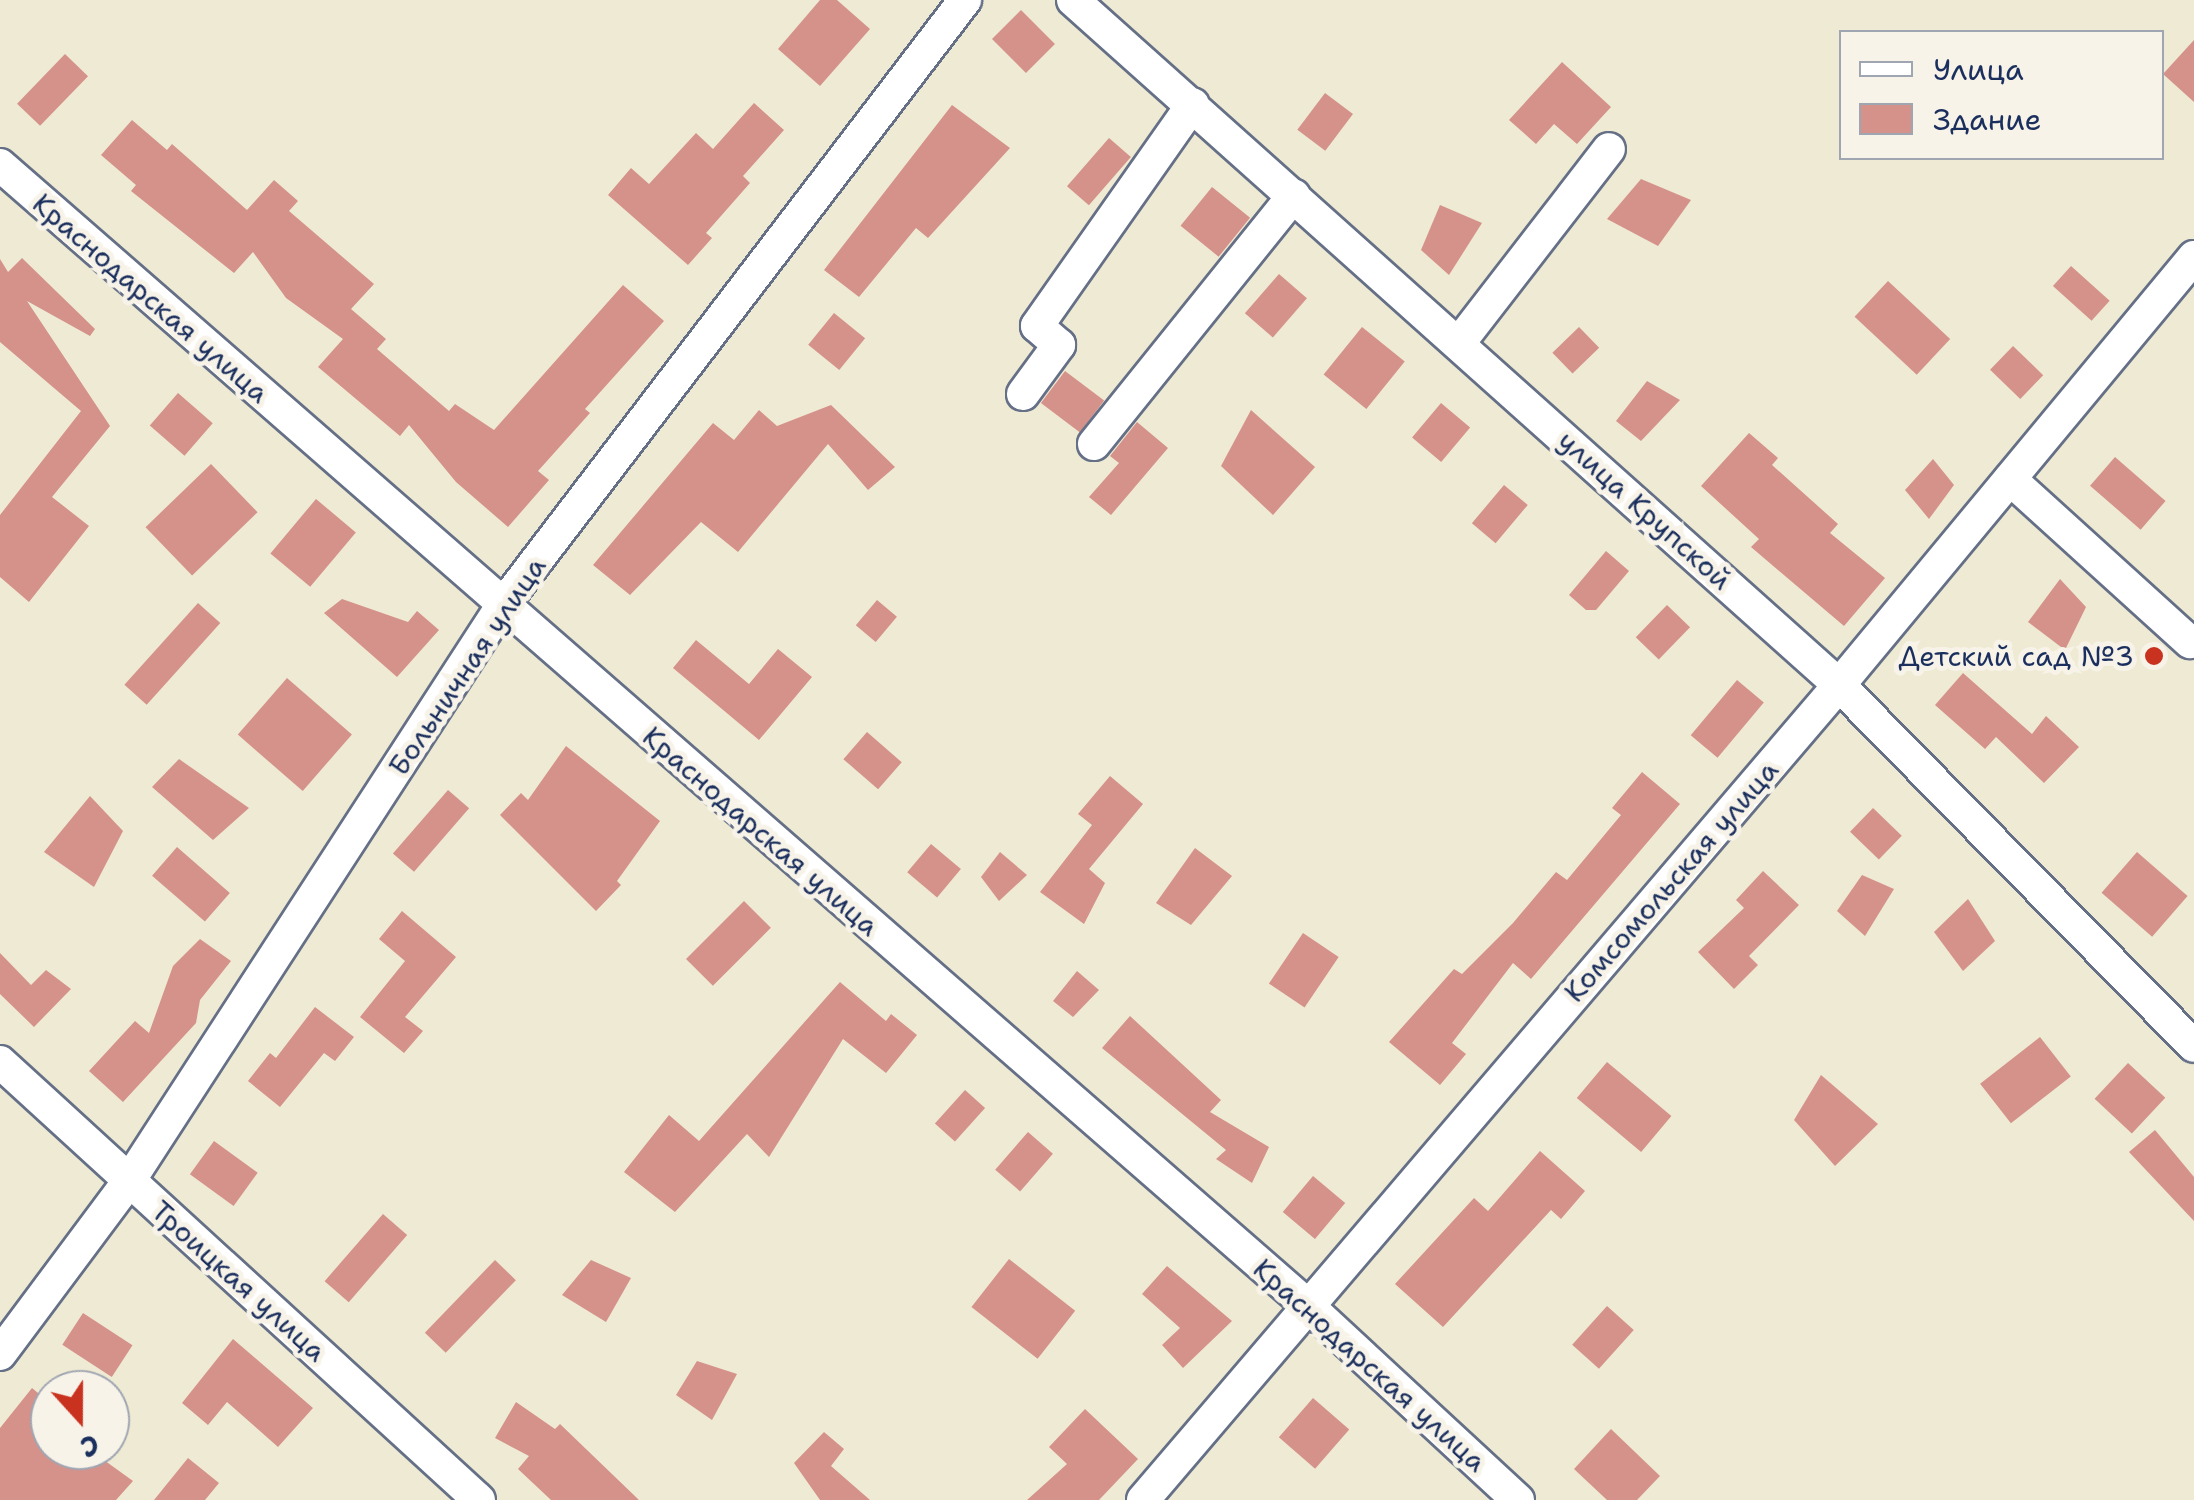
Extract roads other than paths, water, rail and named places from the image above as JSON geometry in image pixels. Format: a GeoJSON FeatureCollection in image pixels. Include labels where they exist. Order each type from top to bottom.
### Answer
{"type":"FeatureCollection","features":[{"type":"Feature","properties":{"kind":"street","name":"Больничная улица"},"geometry":{"type":"LineString","coordinates":[[0,1354],[130,1181],[502,606],[966,0]]}},
{"type":"Feature","properties":{"kind":"street","name":"улица Крупской"},"geometry":{"type":"LineString","coordinates":[[1072,0],[1194,104],[1840,685],[2194,1046]]}},
{"type":"Feature","properties":{"kind":"street"},"geometry":{"type":"LineString","coordinates":[[1023,394],[1059,345],[1037,326],[1194,104]]}},
{"type":"Feature","properties":{"kind":"street"},"geometry":{"type":"LineString","coordinates":[[1459,343],[1609,149]]}},
{"type":"Feature","properties":{"kind":"street","name":"Краснодарская улица"},"geometry":{"type":"LineString","coordinates":[[0,165],[1306,1304],[1518,1500]]}},
{"type":"Feature","properties":{"kind":"street"},"geometry":{"type":"LineString","coordinates":[[1094,444],[1294,195]]}},
{"type":"Feature","properties":{"kind":"street","name":"Комсомольская улица"},"geometry":{"type":"LineString","coordinates":[[1143,1500],[1306,1304],[1840,685],[2194,258]]}},
{"type":"Feature","properties":{"kind":"street"},"geometry":{"type":"LineString","coordinates":[[2010,479],[2190,642]]}},
{"type":"Feature","properties":{"kind":"street","name":"Троицкая улица"},"geometry":{"type":"LineString","coordinates":[[0,1062],[478,1500]]}},
{"type":"Feature","properties":{"kind":"place","name":"Детский сад №3"},"geometry":{"type":"Point","coordinates":[2154,656]}}]}
